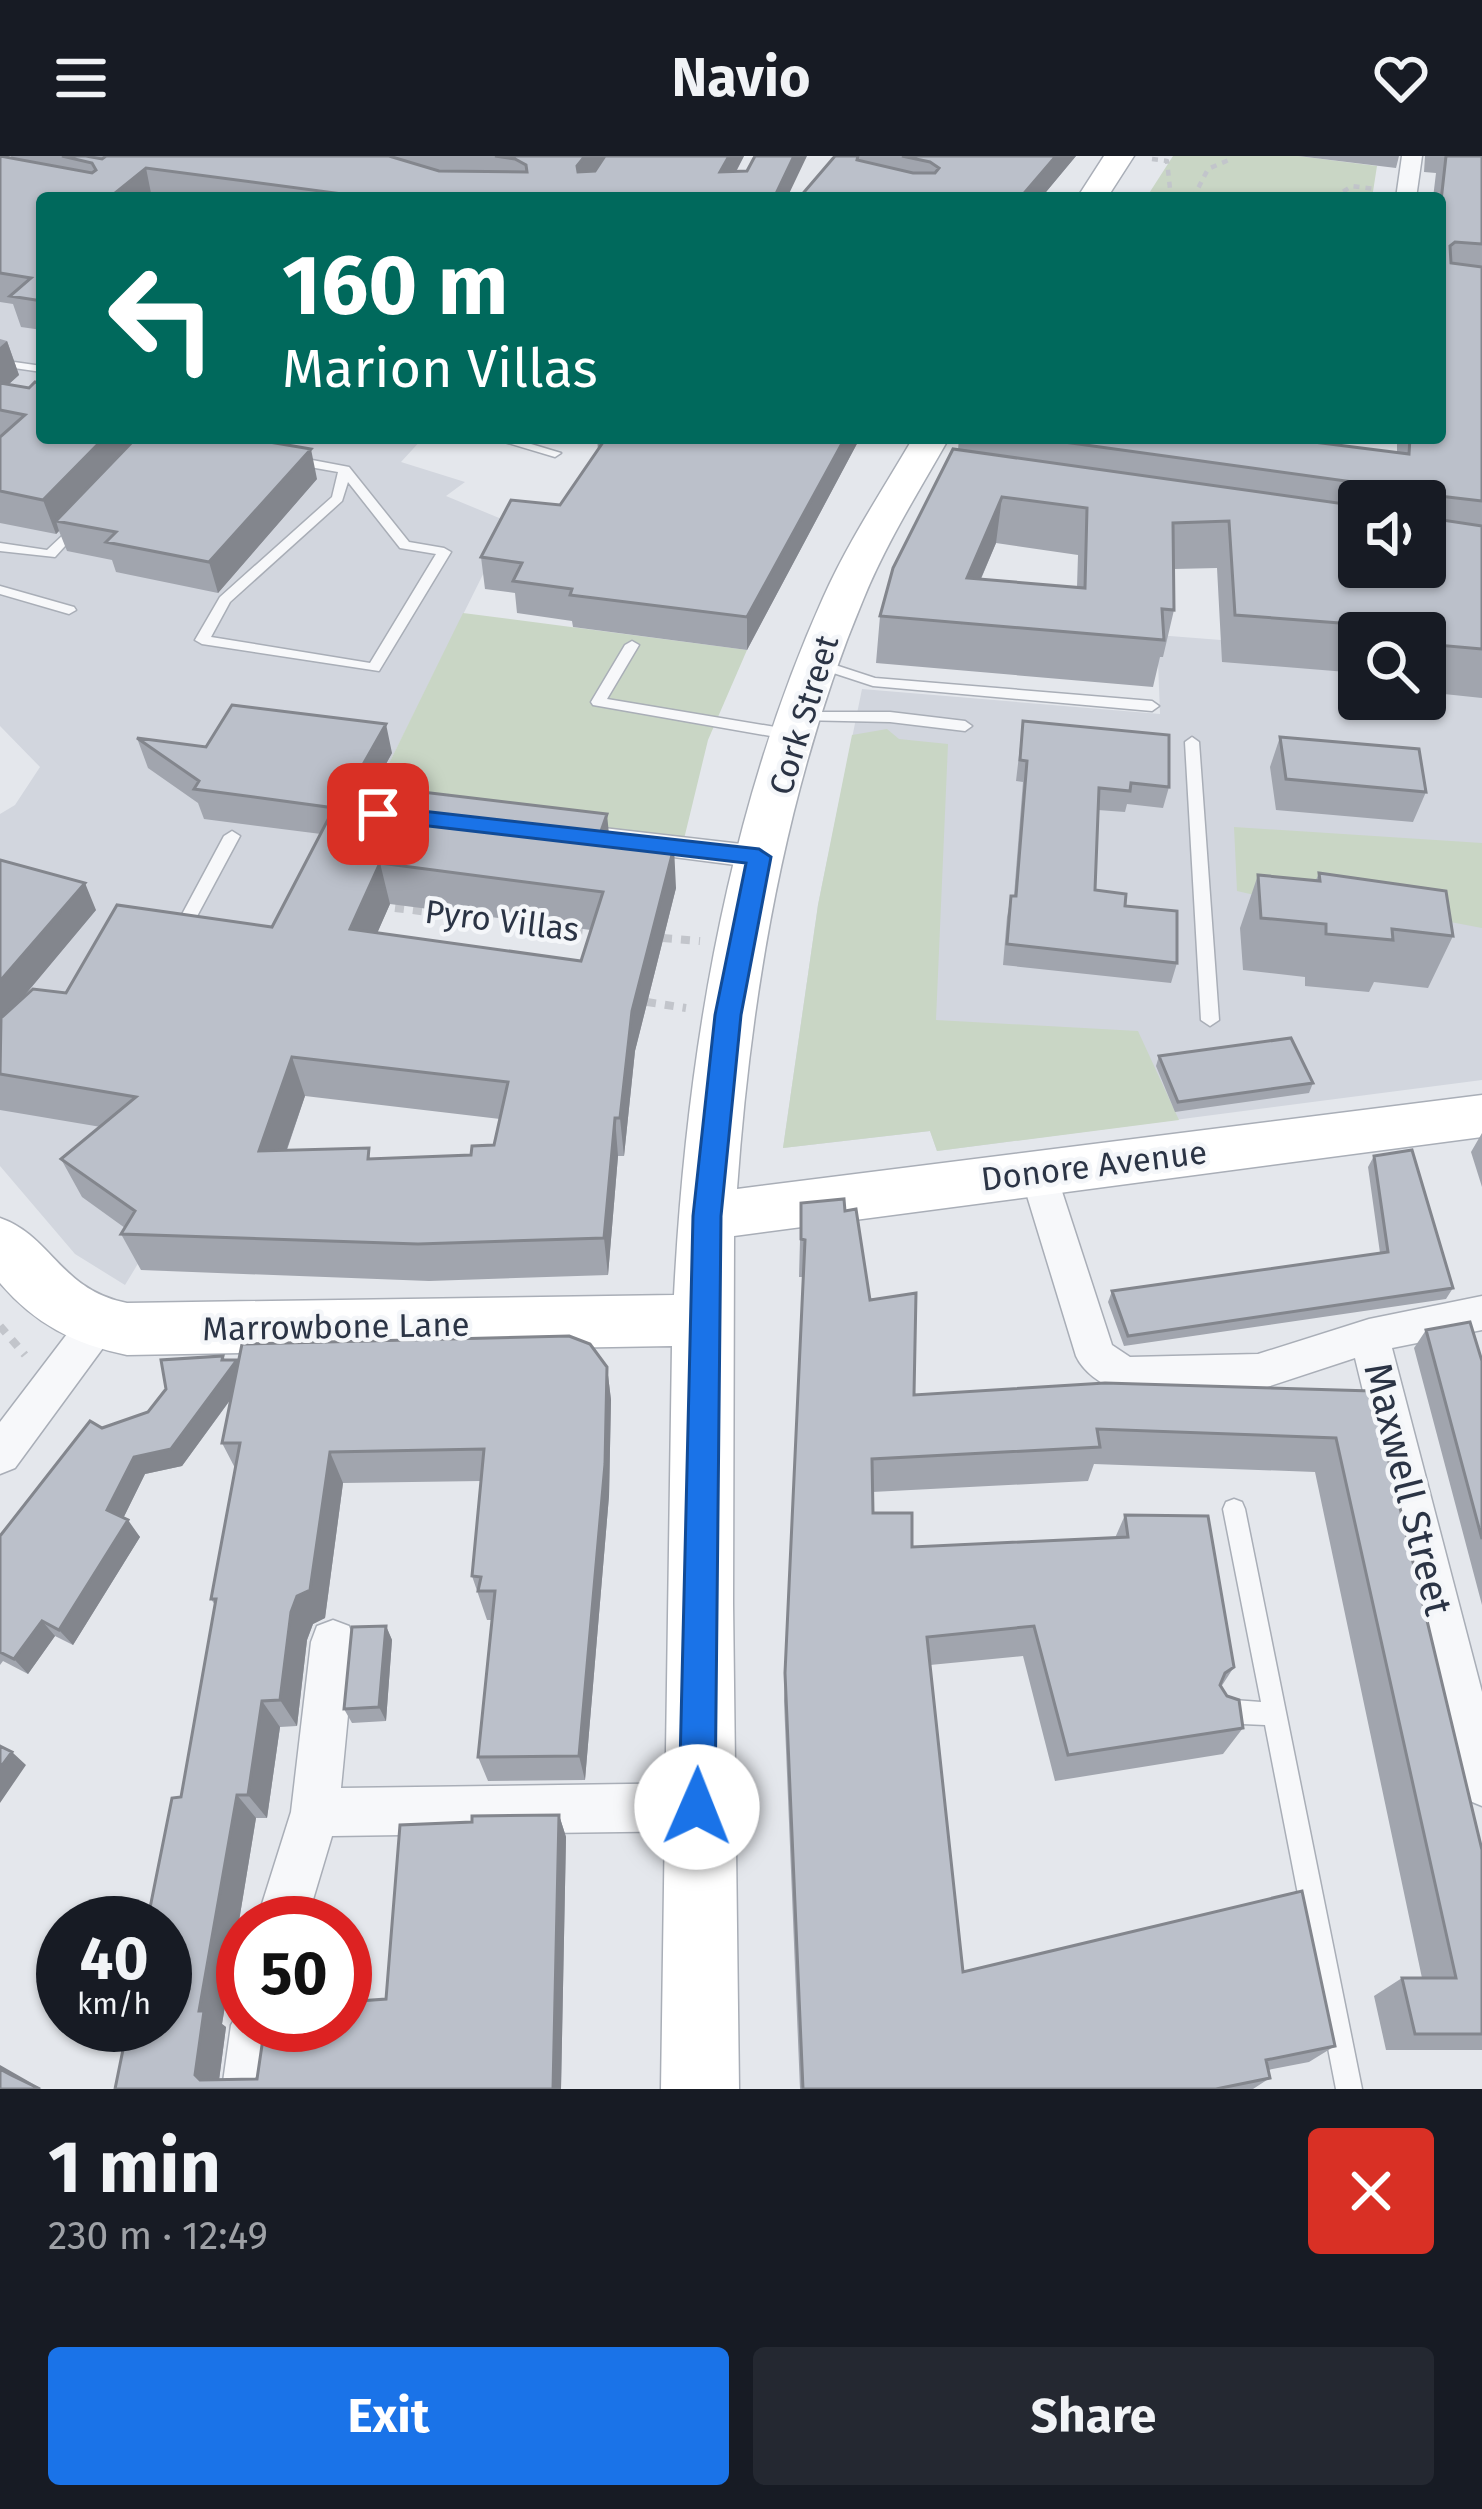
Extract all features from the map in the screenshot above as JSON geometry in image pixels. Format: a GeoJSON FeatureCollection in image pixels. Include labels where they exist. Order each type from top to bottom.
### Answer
{"type":"FeatureCollection","features":[{"type":"Feature","properties":{"kind":"main road"},"geometry":{"type":"LineString","coordinates":[[1096,192],[1119,156]]}},
{"type":"Feature","properties":{"kind":"main road","name":"Cork Street"},"geometry":{"type":"LineString","coordinates":[[700,2089],[697,1807],[704,1320],[707,1216],[728,1015],[759,857],[834,621],[869,545],[924,466]]}},
{"type":"Feature","properties":{"kind":"main road","name":"Donore Avenue"},"geometry":{"type":"LineString","coordinates":[[707,1216],[1482,1116]]}},
{"type":"Feature","properties":{"kind":"main road","name":"Marrowbone Lane"},"geometry":{"type":"LineString","coordinates":[[0,1242],[42,1290],[74,1316],[97,1325],[165,1329],[704,1320]]}},
{"type":"Feature","properties":{"kind":"street"},"geometry":{"type":"LineString","coordinates":[[1407,192],[1412,156]]}},
{"type":"Feature","properties":{"kind":"street"},"geometry":{"type":"LineString","coordinates":[[535,831],[759,857]]}},
{"type":"Feature","properties":{"kind":"street"},"geometry":{"type":"LineString","coordinates":[[1038,1173],[1096,1356],[1124,1376],[1258,1372],[1369,1336],[1482,1312]]}},
{"type":"Feature","properties":{"kind":"street"},"geometry":{"type":"LineString","coordinates":[[0,1456],[97,1325]]}},
{"type":"Feature","properties":{"kind":"street","name":"Maxwell Street"},"geometry":{"type":"LineString","coordinates":[[1369,1336],[1482,1782]]}},
{"type":"Feature","properties":{"kind":"street"},"geometry":{"type":"LineString","coordinates":[[288,1896],[315,1811],[333,1642]]}},
{"type":"Feature","properties":{"kind":"street"},"geometry":{"type":"LineString","coordinates":[[315,1811],[697,1807]]}},
{"type":"Feature","properties":{"kind":"street"},"geometry":{"type":"LineString","coordinates":[[248,2089],[253,2052]]}},
{"type":"Feature","properties":{"kind":"lane"},"geometry":{"type":"LineString","coordinates":[[0,363],[36,368]]}},
{"type":"Feature","properties":{"kind":"lane"},"geometry":{"type":"LineString","coordinates":[[520,444],[555,453]]}},
{"type":"Feature","properties":{"kind":"lane"},"geometry":{"type":"LineString","coordinates":[[280,458],[345,470],[405,545],[444,552],[374,668],[202,640],[225,600],[338,498],[345,470]]}},
{"type":"Feature","properties":{"kind":"lane"},"geometry":{"type":"LineString","coordinates":[[0,547],[50,554],[98,505]]}},
{"type":"Feature","properties":{"kind":"lane"},"geometry":{"type":"LineString","coordinates":[[0,590],[69,610]]}},
{"type":"Feature","properties":{"kind":"lane"},"geometry":{"type":"LineString","coordinates":[[632,646],[598,702],[801,726],[890,717],[965,726]]}},
{"type":"Feature","properties":{"kind":"lane"},"geometry":{"type":"LineString","coordinates":[[820,664],[873,682],[1152,706]]}},
{"type":"Feature","properties":{"kind":"lane"},"geometry":{"type":"LineString","coordinates":[[1192,742],[1210,1020]]}},
{"type":"Feature","properties":{"kind":"lane"},"geometry":{"type":"LineString","coordinates":[[158,932],[179,936],[232,836]]}},
{"type":"Feature","properties":{"kind":"lane"},"geometry":{"type":"LineString","coordinates":[[1234,1509],[1349,2089]]}},
{"type":"Feature","properties":{"kind":"lane"},"geometry":{"type":"LineString","coordinates":[[1218,1711],[1275,1714]]}},
{"type":"Feature","properties":{"kind":"path"},"geometry":{"type":"LineString","coordinates":[[1152,159],[1167,161],[1170,192]]}},
{"type":"Feature","properties":{"kind":"path"},"geometry":{"type":"LineString","coordinates":[[1196,192],[1208,169],[1231,159]]}},
{"type":"Feature","properties":{"kind":"path"},"geometry":{"type":"LineString","coordinates":[[1342,192],[1352,186],[1389,192]]}},
{"type":"Feature","properties":{"kind":"path","name":"Pyro Villas"},"geometry":{"type":"LineString","coordinates":[[395,908],[610,933]]}},
{"type":"Feature","properties":{"kind":"shaded area"},"geometry":{"type":"Polygon","coordinates":[[[171,156],[404,192],[36,192],[36,444],[418,444],[401,462],[465,482],[446,496],[533,532],[506,528],[371,800],[293,1009],[125,1285],[75,1254],[0,1166],[0,814],[15,805],[40,767],[0,726],[0,187],[171,156]]]}},
{"type":"Feature","properties":{"kind":"shaded area"},"geometry":{"type":"Polygon","coordinates":[[[1157,635],[1338,649],[1338,720],[1446,720],[1446,659],[1482,662],[1482,1080],[937,1151],[930,1131],[783,1148],[818,905],[862,689],[1160,714],[1157,635]]]}},
{"type":"Feature","properties":{"kind":"green space"},"geometry":{"type":"Polygon","coordinates":[[[1173,156],[1298,156],[1377,166],[1373,192],[1150,192],[1173,156]]]}},
{"type":"Feature","properties":{"kind":"green space"},"geometry":{"type":"Polygon","coordinates":[[[463,613],[747,650],[708,740],[684,839],[371,800],[463,613]]]}},
{"type":"Feature","properties":{"kind":"green space"},"geometry":{"type":"Polygon","coordinates":[[[887,729],[899,739],[948,744],[936,1020],[1138,1031],[1179,1120],[937,1151],[930,1131],[783,1148],[818,905],[852,735],[887,729]]]}},
{"type":"Feature","properties":{"kind":"green space"},"geometry":{"type":"Polygon","coordinates":[[[1234,827],[1482,843],[1482,928],[1356,904],[1272,899],[1237,891],[1234,827]]]}},
{"type":"Feature","properties":{"kind":"building"},"geometry":{"type":"Polygon","coordinates":[[[0,156],[92,173],[96,170],[92,163],[62,156],[389,156],[439,171],[527,172],[526,165],[515,159],[495,156],[585,156],[578,172],[595,171],[605,156],[729,156],[720,172],[747,171],[755,156],[794,156],[777,192],[328,192],[146,168],[116,192],[36,192],[36,300],[10,296],[31,278],[0,273],[0,156]]]}},
{"type":"Feature","properties":{"kind":"building"},"geometry":{"type":"Polygon","coordinates":[[[835,156],[858,156],[857,160],[913,173],[935,173],[939,168],[930,162],[902,156],[1056,156],[1025,192],[804,192],[835,156]]]}},
{"type":"Feature","properties":{"kind":"building"},"geometry":{"type":"Polygon","coordinates":[[[1446,156],[1482,156],[1482,244],[1455,242],[1450,246],[1451,263],[1482,267],[1482,501],[1446,497],[1446,480],[1339,480],[1078,444],[1330,444],[1409,454],[1410,444],[1446,444],[1446,192],[1442,192],[1446,156]]]}},
{"type":"Feature","properties":{"kind":"building"},"geometry":{"type":"Polygon","coordinates":[[[36,382],[36,444],[98,444],[43,500],[0,491],[0,437],[25,415],[0,410],[0,383],[29,388],[36,382]]]}},
{"type":"Feature","properties":{"kind":"building"},"geometry":{"type":"Polygon","coordinates":[[[130,444],[281,444],[311,449],[209,562],[106,542],[116,532],[56,521],[130,444]]]}},
{"type":"Feature","properties":{"kind":"building"},"geometry":{"type":"Polygon","coordinates":[[[602,444],[842,444],[747,617],[570,595],[572,589],[513,581],[522,563],[481,557],[511,500],[560,505],[602,444]]]}},
{"type":"Feature","properties":{"kind":"building"},"geometry":{"type":"Polygon","coordinates":[[[953,449],[1338,503],[1338,588],[1446,588],[1446,521],[1482,526],[1482,649],[1446,646],[1446,612],[1338,612],[1338,623],[1235,615],[1229,521],[1173,523],[1174,610],[1162,609],[1164,640],[880,616],[893,568],[953,449]],[[1002,497],[967,578],[1085,588],[1087,508],[1002,497]]]}},
{"type":"Feature","properties":{"kind":"building"},"geometry":{"type":"Polygon","coordinates":[[[232,705],[386,724],[335,808],[194,789],[199,781],[137,738],[206,747],[232,705]]]}},
{"type":"Feature","properties":{"kind":"building"},"geometry":{"type":"Polygon","coordinates":[[[1023,721],[1169,735],[1169,787],[1131,783],[1130,791],[1099,788],[1095,890],[1126,894],[1125,906],[1177,911],[1177,963],[1007,944],[1011,896],[1016,896],[1027,761],[1020,760],[1023,721]]]}},
{"type":"Feature","properties":{"kind":"building"},"geometry":{"type":"Polygon","coordinates":[[[1280,737],[1419,749],[1426,792],[1286,779],[1280,737]]]}},
{"type":"Feature","properties":{"kind":"building"},"geometry":{"type":"Polygon","coordinates":[[[347,783],[607,814],[598,840],[674,847],[632,1011],[620,1118],[615,1118],[604,1238],[418,1244],[121,1234],[135,1211],[61,1159],[136,1097],[0,1074],[1,1018],[33,989],[66,993],[117,905],[272,927],[347,783]],[[380,863],[350,929],[581,961],[603,892],[380,863]],[[292,1057],[259,1151],[369,1148],[368,1159],[471,1155],[472,1146],[494,1145],[508,1082],[292,1057]]]}},
{"type":"Feature","properties":{"kind":"building"},"geometry":{"type":"Polygon","coordinates":[[[0,860],[85,883],[0,981],[0,860]]]}},
{"type":"Feature","properties":{"kind":"building"},"geometry":{"type":"Polygon","coordinates":[[[1319,873],[1446,891],[1453,936],[1392,929],[1393,940],[1326,934],[1326,924],[1261,918],[1258,875],[1320,881],[1319,873]]]}},
{"type":"Feature","properties":{"kind":"building"},"geometry":{"type":"Polygon","coordinates":[[[1291,1038],[1313,1083],[1178,1102],[1159,1056],[1291,1038]]]}},
{"type":"Feature","properties":{"kind":"building"},"geometry":{"type":"Polygon","coordinates":[[[1412,1150],[1453,1288],[1128,1336],[1112,1291],[1388,1252],[1374,1156],[1412,1150]]]}},
{"type":"Feature","properties":{"kind":"building"},"geometry":{"type":"Polygon","coordinates":[[[844,1199],[845,1211],[856,1209],[870,1300],[916,1293],[914,1395],[1105,1383],[1372,1391],[1482,1850],[1482,2034],[1415,2034],[1402,1978],[1456,1978],[1336,1438],[1097,1429],[1100,1447],[872,1459],[873,1513],[912,1513],[912,1547],[1128,1537],[1125,1515],[1208,1516],[1234,1667],[1220,1685],[1227,1696],[1239,1700],[1243,1728],[1068,1755],[1034,1626],[927,1637],[963,1972],[1302,1891],[1335,2046],[1266,2060],[1270,2078],[1216,2089],[803,2089],[785,1673],[805,1240],[801,1239],[801,1203],[844,1199]]]}},
{"type":"Feature","properties":{"kind":"building"},"geometry":{"type":"Polygon","coordinates":[[[1470,1322],[1482,1361],[1482,1539],[1426,1330],[1470,1322]]]}},
{"type":"Feature","properties":{"kind":"building"},"geometry":{"type":"Polygon","coordinates":[[[569,1336],[590,1344],[607,1367],[605,1464],[579,1756],[478,1757],[495,1591],[478,1591],[481,1577],[472,1576],[484,1449],[330,1452],[310,1590],[297,1596],[291,1612],[280,1700],[262,1701],[248,1795],[237,1795],[199,2011],[204,2011],[195,2075],[200,2080],[257,2079],[261,2052],[372,2052],[372,2000],[386,1999],[400,1825],[472,1822],[472,1816],[559,1815],[553,2089],[115,2089],[123,2052],[192,2052],[192,1896],[152,1896],[172,1798],[181,1797],[216,1599],[211,1599],[240,1443],[222,1443],[242,1344],[569,1336]]]}},
{"type":"Feature","properties":{"kind":"building"},"geometry":{"type":"Polygon","coordinates":[[[223,1356],[222,1360],[237,1360],[171,1449],[134,1457],[107,1510],[128,1520],[59,1630],[42,1621],[14,1659],[0,1652],[0,1536],[90,1421],[102,1428],[148,1412],[166,1389],[161,1360],[223,1356]]]}},
{"type":"Feature","properties":{"kind":"building"},"geometry":{"type":"Polygon","coordinates":[[[386,1626],[379,1707],[344,1709],[352,1627],[386,1626]]]}},
{"type":"Feature","properties":{"kind":"building"},"geometry":{"type":"Polygon","coordinates":[[[0,1746],[12,1752],[0,1768],[0,1746]]]}},
{"type":"Feature","properties":{"kind":"building"},"geometry":{"type":"Polygon","coordinates":[[[0,2069],[11,2075],[40,2089],[0,2089],[0,2069]]]}},
{"type":"Feature","properties":{"kind":"route"},"geometry":{"type":"LineString","coordinates":[[378,814],[759,857],[728,1015],[707,1216],[697,1807]]}}]}
